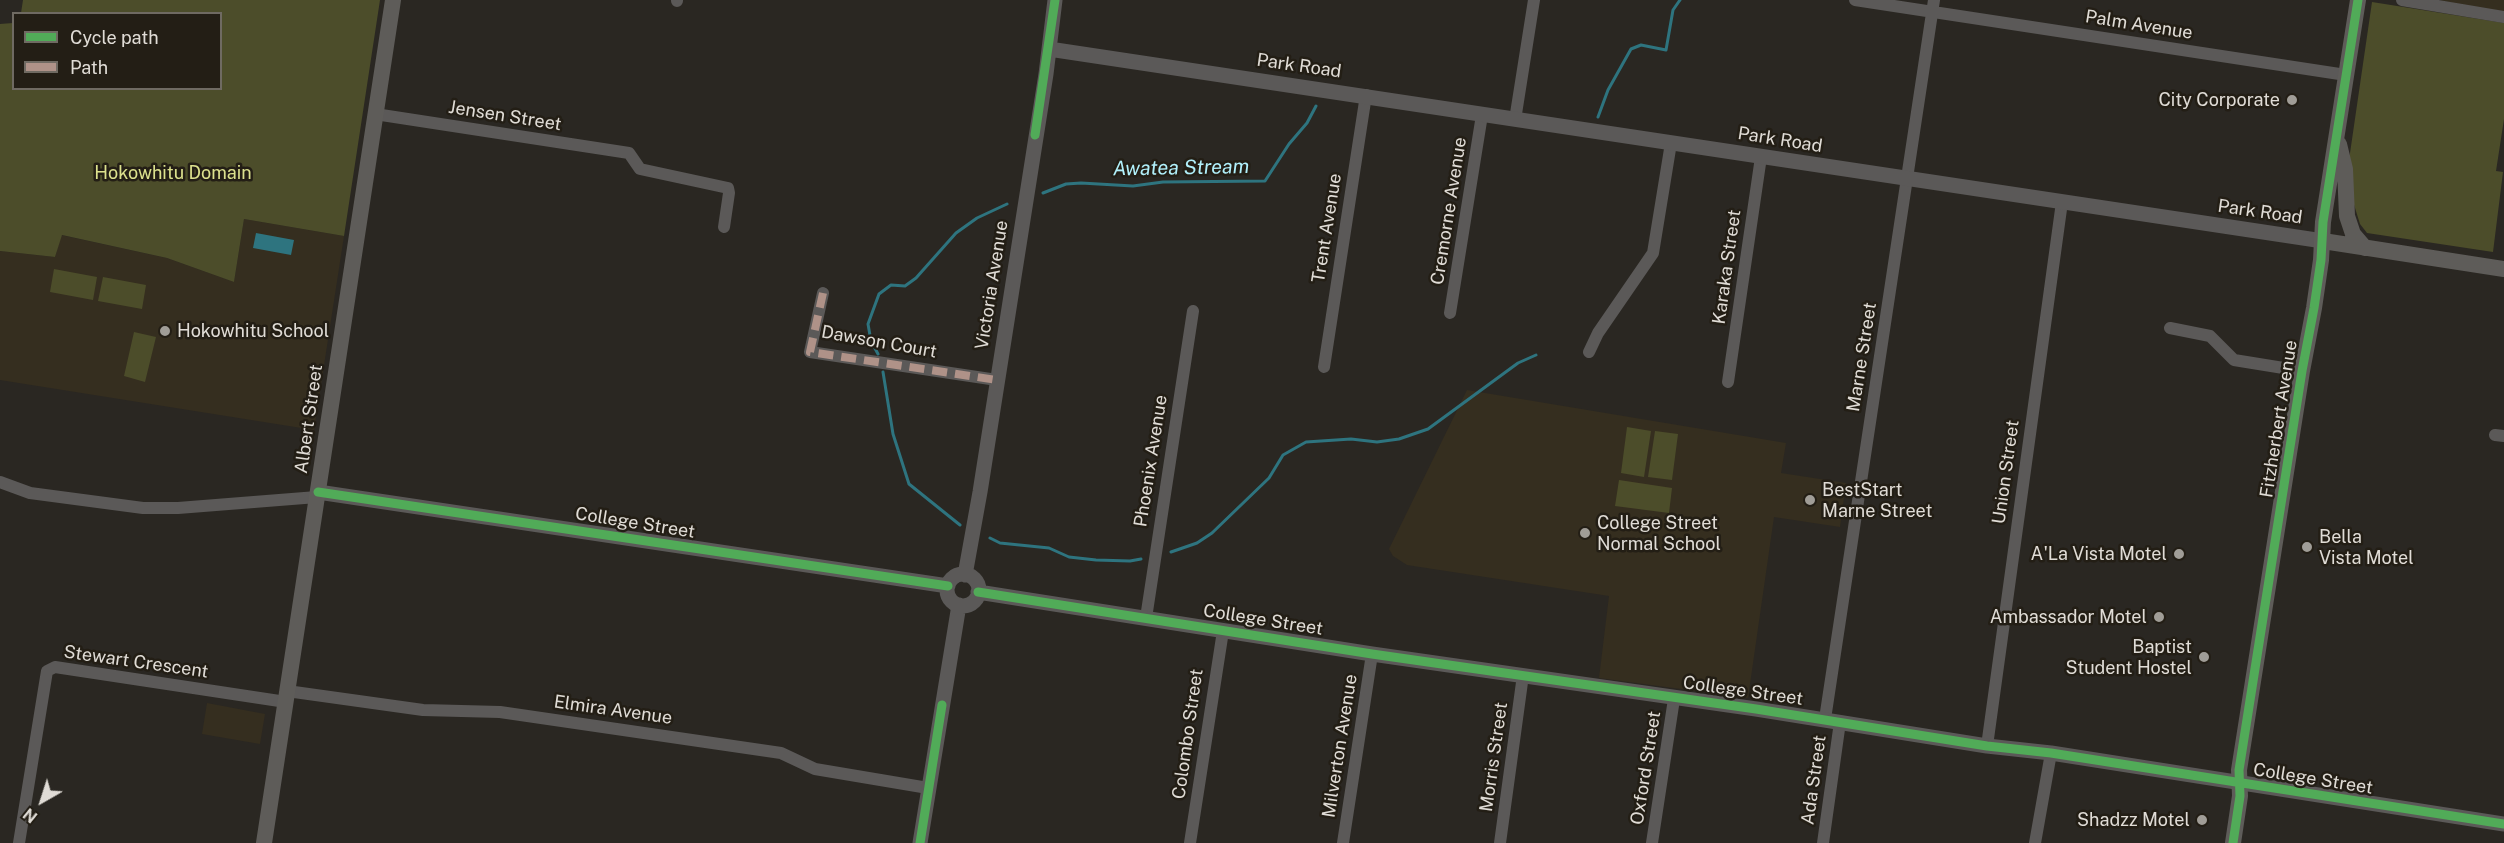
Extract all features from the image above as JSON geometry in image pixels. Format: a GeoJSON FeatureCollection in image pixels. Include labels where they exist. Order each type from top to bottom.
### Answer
{"type":"FeatureCollection","features":[{"type":"Feature","properties":{"kind":"main road","name":"Albert Street"},"geometry":{"type":"LineString","coordinates":[[264,843],[393,0]]}},
{"type":"Feature","properties":{"kind":"main road","name":"Fitzherbert Avenue"},"geometry":{"type":"LineString","coordinates":[[2233,843],[2240,796],[2239,770],[2302,371],[2314,309],[2324,222],[2358,0]]}},
{"type":"Feature","properties":{"kind":"main road"},"geometry":{"type":"LineString","coordinates":[[2337,135],[2345,169],[2347,216],[2353,234],[2365,248]]}},
{"type":"Feature","properties":{"kind":"main road","name":"Park Road"},"geometry":{"type":"LineString","coordinates":[[2323,241],[2504,269]]}},
{"type":"Feature","properties":{"kind":"street","name":"Victoria Avenue"},"geometry":{"type":"LineString","coordinates":[[965,575],[1055,0]]}},
{"type":"Feature","properties":{"kind":"street"},"geometry":{"type":"LineString","coordinates":[[1515,120],[1534,0]]}},
{"type":"Feature","properties":{"kind":"street","name":"Palm Avenue"},"geometry":{"type":"LineString","coordinates":[[1855,0],[1933,6],[2346,75]]}},
{"type":"Feature","properties":{"kind":"street"},"geometry":{"type":"LineString","coordinates":[[2402,0],[2504,16]]}},
{"type":"Feature","properties":{"kind":"street","name":"Marne Street"},"geometry":{"type":"LineString","coordinates":[[1825,719],[1933,6]]}},
{"type":"Feature","properties":{"kind":"street","name":"Park Road"},"geometry":{"type":"LineString","coordinates":[[1049,49],[2323,241]]}},
{"type":"Feature","properties":{"kind":"street","name":"Trent Avenue"},"geometry":{"type":"LineString","coordinates":[[1324,367],[1366,95]]}},
{"type":"Feature","properties":{"kind":"street","name":"Jensen Street"},"geometry":{"type":"LineString","coordinates":[[375,114],[629,153],[640,169],[728,188],[724,226]]}},
{"type":"Feature","properties":{"kind":"street","name":"Cremorne Avenue"},"geometry":{"type":"LineString","coordinates":[[1450,313],[1482,115]]}},
{"type":"Feature","properties":{"kind":"street"},"geometry":{"type":"LineString","coordinates":[[1589,352],[1598,333],[1653,253],[1671,143]]}},
{"type":"Feature","properties":{"kind":"street","name":"Karaka Street"},"geometry":{"type":"LineString","coordinates":[[1728,382],[1761,157]]}},
{"type":"Feature","properties":{"kind":"street","name":"Union Street"},"geometry":{"type":"LineString","coordinates":[[1987,746],[2062,202]]}},
{"type":"Feature","properties":{"kind":"street","name":"Dawson Court"},"geometry":{"type":"LineString","coordinates":[[823,294],[810,352],[997,380]]}},
{"type":"Feature","properties":{"kind":"street","name":"Phoenix Avenue"},"geometry":{"type":"LineString","coordinates":[[1146,618],[1193,311]]}},
{"type":"Feature","properties":{"kind":"street"},"geometry":{"type":"LineString","coordinates":[[2169,328],[2210,336],[2234,360],[2302,371]]}},
{"type":"Feature","properties":{"kind":"street"},"geometry":{"type":"LineString","coordinates":[[0,482],[30,492],[143,508],[178,508],[318,495]]}},
{"type":"Feature","properties":{"kind":"street","name":"College Street"},"geometry":{"type":"LineString","coordinates":[[318,495],[948,586]]}},
{"type":"Feature","properties":{"kind":"street"},"geometry":{"type":"LineString","coordinates":[[965,575],[974,579],[978,592],[973,602],[959,605],[950,599],[948,586],[954,577],[965,575]]}},
{"type":"Feature","properties":{"kind":"street","name":"College Street"},"geometry":{"type":"LineString","coordinates":[[978,592],[1372,654],[1825,719],[1987,746],[2051,753],[2504,824]]}},
{"type":"Feature","properties":{"kind":"street"},"geometry":{"type":"LineString","coordinates":[[920,843],[959,605]]}},
{"type":"Feature","properties":{"kind":"street","name":"Colombo Street"},"geometry":{"type":"LineString","coordinates":[[1190,843],[1223,631]]}},
{"type":"Feature","properties":{"kind":"street","name":"Milverton Avenue"},"geometry":{"type":"LineString","coordinates":[[1343,843],[1372,654]]}},
{"type":"Feature","properties":{"kind":"street","name":"Stewart Crescent"},"geometry":{"type":"LineString","coordinates":[[19,843],[47,670],[55,667],[286,696]]}},
{"type":"Feature","properties":{"kind":"street","name":"Morris Street"},"geometry":{"type":"LineString","coordinates":[[1500,843],[1523,675]]}},
{"type":"Feature","properties":{"kind":"street","name":"Elmira Avenue"},"geometry":{"type":"LineString","coordinates":[[286,696],[423,710],[500,712],[781,753],[815,769],[928,788]]}},
{"type":"Feature","properties":{"kind":"street","name":"Oxford Street"},"geometry":{"type":"LineString","coordinates":[[1652,843],[1674,699]]}},
{"type":"Feature","properties":{"kind":"street","name":"Ada Street"},"geometry":{"type":"LineString","coordinates":[[1823,843],[1840,722]]}},
{"type":"Feature","properties":{"kind":"street"},"geometry":{"type":"LineString","coordinates":[[2036,843],[2051,753]]}},
{"type":"Feature","properties":{"kind":"shaded area"},"geometry":{"type":"Polygon","coordinates":[[[2439,0],[2504,0],[2504,14],[2439,0]]]}},
{"type":"Feature","properties":{"kind":"shaded area","name":"Hokowhitu School"},"geometry":{"type":"Polygon","coordinates":[[[244,219],[344,236],[314,430],[0,380],[0,251],[55,257],[61,235],[167,258],[234,282],[244,219]]]}},
{"type":"Feature","properties":{"kind":"shaded area","name":"College Street Normal School"},"geometry":{"type":"Polygon","coordinates":[[[1467,390],[1786,443],[1781,473],[1846,483],[1840,527],[1774,517],[1748,698],[1599,678],[1609,596],[1407,565],[1393,556],[1389,549],[1467,390]]]}},
{"type":"Feature","properties":{"kind":"shaded area"},"geometry":{"type":"Polygon","coordinates":[[[207,703],[265,714],[260,744],[202,734],[207,703]]]}},
{"type":"Feature","properties":{"kind":"green space","name":"Hokowhitu Domain"},"geometry":{"type":"Polygon","coordinates":[[[23,0],[380,0],[344,236],[244,219],[234,282],[167,258],[62,235],[55,257],[0,251],[0,24],[12,23],[12,90],[222,90],[222,12],[21,12],[23,0]]]}},
{"type":"Feature","properties":{"kind":"green space"},"geometry":{"type":"Polygon","coordinates":[[[2372,2],[2504,23],[2504,119],[2496,171],[2503,172],[2493,252],[2367,233],[2360,224],[2351,195],[2349,160],[2372,2]]]}},
{"type":"Feature","properties":{"kind":"green space"},"geometry":{"type":"Polygon","coordinates":[[[54,269],[97,277],[93,300],[50,292],[54,269]]]}},
{"type":"Feature","properties":{"kind":"green space"},"geometry":{"type":"Polygon","coordinates":[[[103,277],[146,285],[142,309],[98,301],[103,277]]]}},
{"type":"Feature","properties":{"kind":"green space"},"geometry":{"type":"Polygon","coordinates":[[[134,332],[156,337],[145,382],[124,376],[134,332]]]}},
{"type":"Feature","properties":{"kind":"green space"},"geometry":{"type":"Polygon","coordinates":[[[1627,427],[1651,431],[1644,477],[1621,473],[1627,427]]]}},
{"type":"Feature","properties":{"kind":"green space"},"geometry":{"type":"Polygon","coordinates":[[[1655,431],[1678,434],[1672,480],[1648,477],[1655,431]]]}},
{"type":"Feature","properties":{"kind":"green space"},"geometry":{"type":"Polygon","coordinates":[[[1619,480],[1672,488],[1669,513],[1615,506],[1619,480]]]}},
{"type":"Feature","properties":{"kind":"water"},"geometry":{"type":"Polygon","coordinates":[[[256,233],[294,240],[291,255],[253,248],[256,233]]]}},
{"type":"Feature","properties":{"kind":"waterway","name":"Awatea Stream"},"geometry":{"type":"LineString","coordinates":[[1598,117],[1608,90],[1631,49],[1641,45],[1666,50],[1673,10],[1680,0]]}},
{"type":"Feature","properties":{"kind":"waterway","name":"Awatea Stream"},"geometry":{"type":"LineString","coordinates":[[1043,193],[1066,184],[1081,183],[1133,186],[1163,182],[1265,181],[1289,144],[1307,123],[1316,106]]}},
{"type":"Feature","properties":{"kind":"waterway"},"geometry":{"type":"LineString","coordinates":[[878,354],[871,341],[868,324],[879,294],[891,285],[905,286],[916,278],[956,233],[977,218],[1007,204]]}},
{"type":"Feature","properties":{"kind":"waterway","name":"Awatea Stream"},"geometry":{"type":"LineString","coordinates":[[1171,552],[1197,543],[1212,533],[1269,478],[1283,455],[1306,442],[1351,439],[1377,442],[1399,439],[1428,429],[1518,363],[1536,355]]}},
{"type":"Feature","properties":{"kind":"waterway","name":"Awatea Stream"},"geometry":{"type":"LineString","coordinates":[[883,372],[893,434],[909,484],[960,525]]}},
{"type":"Feature","properties":{"kind":"waterway","name":"Awatea Stream"},"geometry":{"type":"LineString","coordinates":[[990,538],[1000,543],[1049,548],[1069,557],[1130,561],[1141,559]]}},
{"type":"Feature","properties":{"kind":"marked path"},"geometry":{"type":"LineString","coordinates":[[823,293],[810,352],[997,380]]}},
{"type":"Feature","properties":{"kind":"cycle path"},"geometry":{"type":"LineString","coordinates":[[1035,135],[1055,0]]}},
{"type":"Feature","properties":{"kind":"cycle path"},"geometry":{"type":"LineString","coordinates":[[2233,843],[2240,796],[2239,770],[2314,308],[2321,260],[2323,222],[2358,0]]}},
{"type":"Feature","properties":{"kind":"cycle path"},"geometry":{"type":"LineString","coordinates":[[318,492],[948,586]]}},
{"type":"Feature","properties":{"kind":"cycle path"},"geometry":{"type":"LineString","coordinates":[[978,592],[1372,654],[1756,709],[1987,746],[2051,753],[2504,824]]}},
{"type":"Feature","properties":{"kind":"cycle path"},"geometry":{"type":"LineString","coordinates":[[920,843],[942,705]]}},
{"type":"Feature","properties":{"kind":"place","name":"City Corporate"},"geometry":{"type":"Point","coordinates":[2292,100]}},
{"type":"Feature","properties":{"kind":"place","name":"Hokowhitu School"},"geometry":{"type":"Point","coordinates":[165,331]}},
{"type":"Feature","properties":{"kind":"place","name":"BestStart Marne Street"},"geometry":{"type":"Point","coordinates":[1810,500]}},
{"type":"Feature","properties":{"kind":"place","name":"College Street Normal School"},"geometry":{"type":"Point","coordinates":[1585,533]}},
{"type":"Feature","properties":{"kind":"place","name":"Bella Vista Motel"},"geometry":{"type":"Point","coordinates":[2307,547]}},
{"type":"Feature","properties":{"kind":"place","name":"A'La Vista Motel"},"geometry":{"type":"Point","coordinates":[2179,554]}},
{"type":"Feature","properties":{"kind":"place","name":"Ambassador Motel"},"geometry":{"type":"Point","coordinates":[2159,617]}},
{"type":"Feature","properties":{"kind":"place","name":"Baptist Student Hostel"},"geometry":{"type":"Point","coordinates":[2204,657]}},
{"type":"Feature","properties":{"kind":"place","name":"Shadzz Motel"},"geometry":{"type":"Point","coordinates":[2202,820]}}]}
